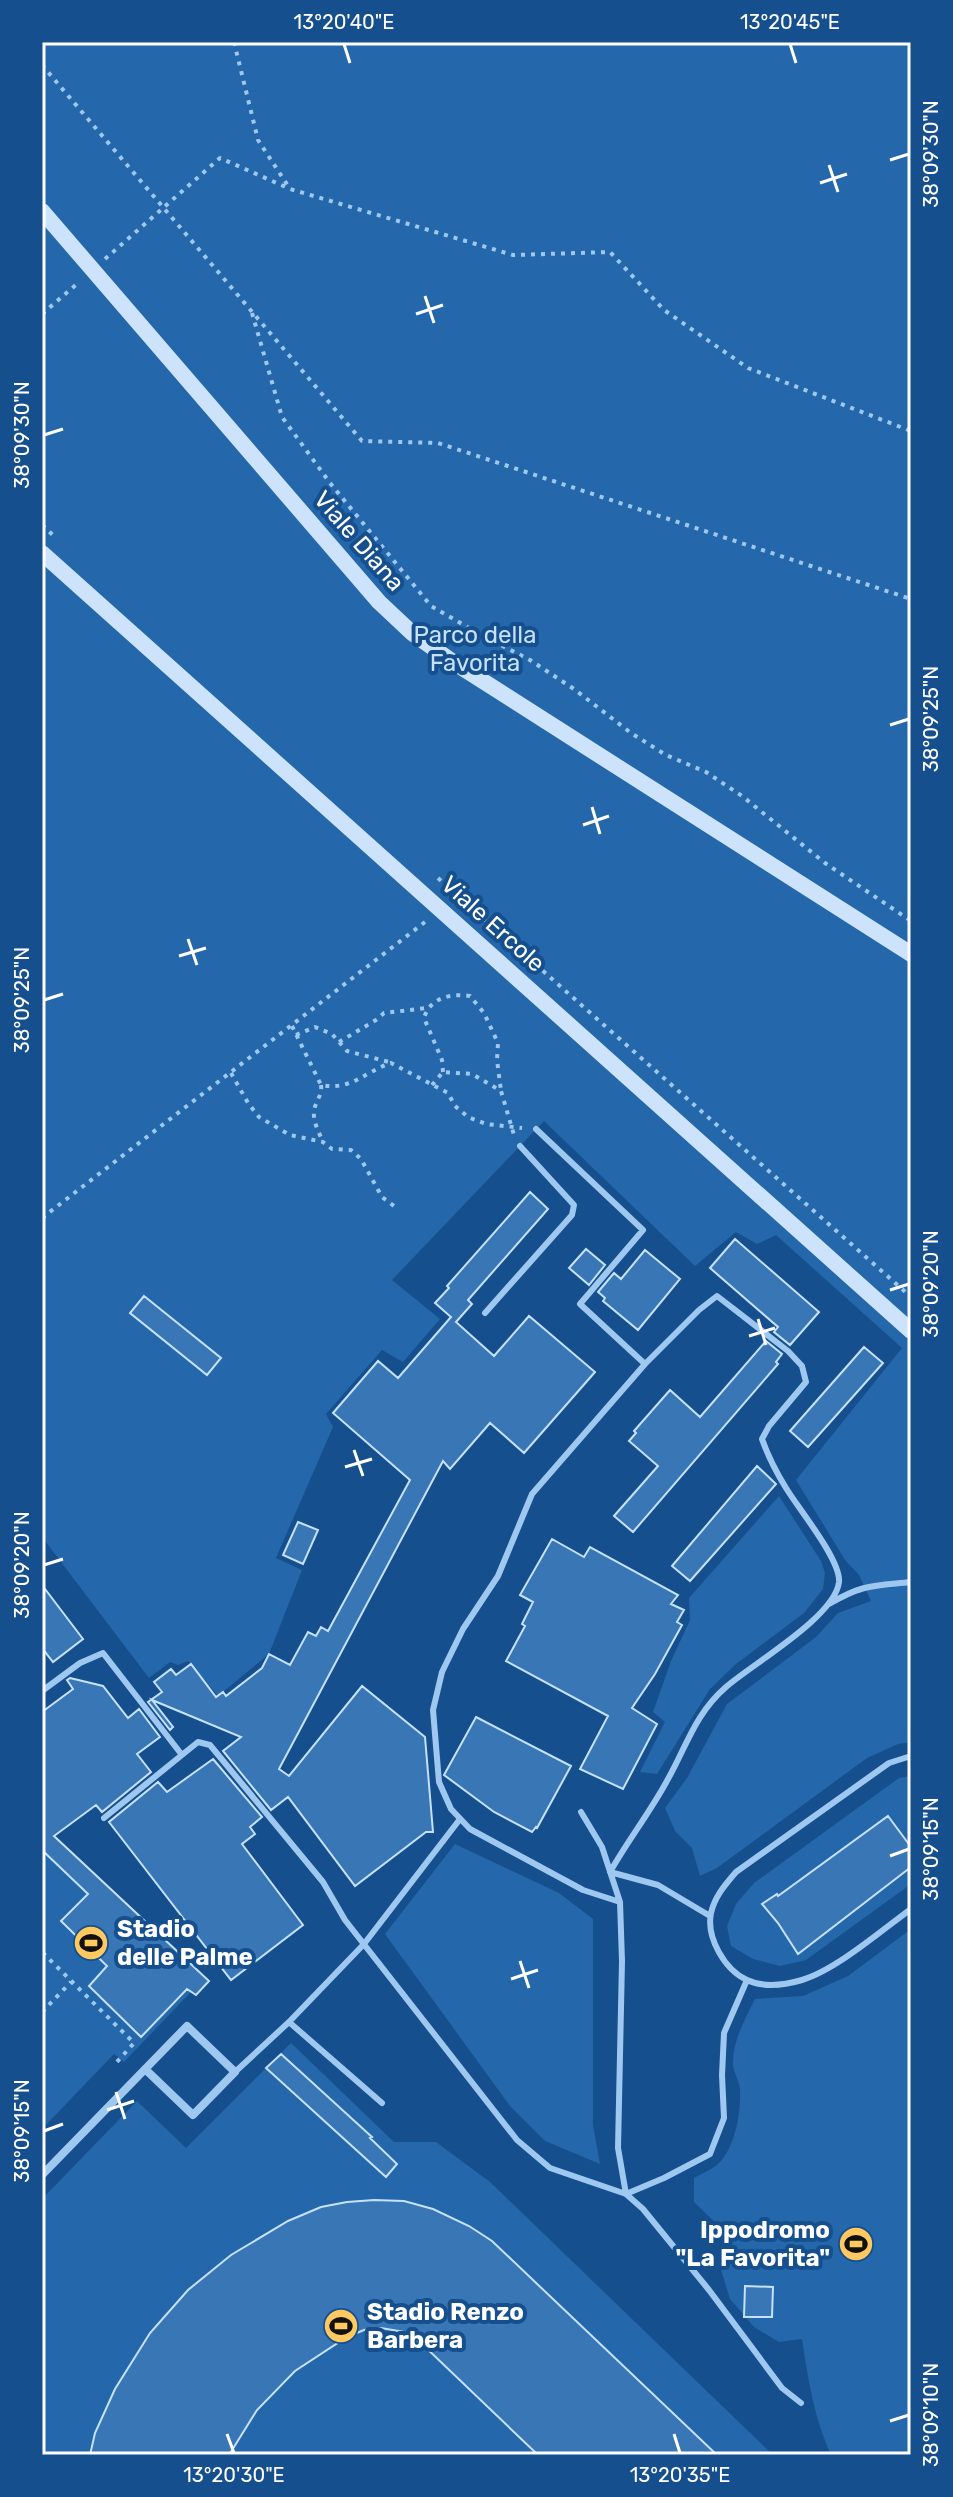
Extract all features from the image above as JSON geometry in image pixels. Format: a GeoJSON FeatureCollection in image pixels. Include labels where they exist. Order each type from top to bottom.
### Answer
{"type":"FeatureCollection","features":[{"type":"Feature","properties":{"kind":"street","name":"Viale Diana"},"geometry":{"type":"LineString","coordinates":[[42,211],[379,602],[412,633],[911,954]]}},
{"type":"Feature","properties":{"kind":"street","name":"Viale Ercole"},"geometry":{"type":"LineString","coordinates":[[42,553],[911,1331]]}},
{"type":"Feature","properties":{"kind":"street"},"geometry":{"type":"LineString","coordinates":[[42,2175],[145,2069],[187,2026],[235,2072],[193,2115],[145,2069]]}},
{"type":"Feature","properties":{"kind":"lane"},"geometry":{"type":"LineString","coordinates":[[536,1129],[643,1230],[580,1304],[645,1364]]}},
{"type":"Feature","properties":{"kind":"lane"},"geometry":{"type":"LineString","coordinates":[[485,1313],[572,1215],[574,1205],[520,1146]]}},
{"type":"Feature","properties":{"kind":"lane"},"geometry":{"type":"LineString","coordinates":[[620,1902],[583,1890],[470,1829],[460,1819],[451,1809],[439,1782],[433,1710],[442,1672],[463,1629],[498,1576],[532,1494],[645,1364],[717,1296],[788,1351],[802,1366],[806,1382],[769,1426],[762,1439],[767,1455],[786,1488],[838,1567],[839,1583],[829,1604]]}},
{"type":"Feature","properties":{"kind":"lane"},"geometry":{"type":"LineString","coordinates":[[610,1872],[668,1779],[704,1708],[726,1687],[802,1630],[829,1604],[851,1590],[867,1585],[911,1582]]}},
{"type":"Feature","properties":{"kind":"lane"},"geometry":{"type":"LineString","coordinates":[[42,1691],[80,1663],[103,1653],[182,1755]]}},
{"type":"Feature","properties":{"kind":"lane"},"geometry":{"type":"LineString","coordinates":[[104,1818],[198,1742],[210,1745],[323,1882],[345,1920],[517,2140],[550,2168],[626,2194],[643,2209],[674,2245],[782,2388],[801,2403]]}},
{"type":"Feature","properties":{"kind":"lane"},"geometry":{"type":"LineString","coordinates":[[911,1756],[889,1763],[736,1872],[718,1894],[710,1916],[714,1942],[725,1962],[747,1980],[773,1986],[805,1979],[827,1968],[911,1909]]}},
{"type":"Feature","properties":{"kind":"lane"},"geometry":{"type":"LineString","coordinates":[[581,1812],[602,1847],[620,1902],[622,1961],[618,2148],[626,2194]]}},
{"type":"Feature","properties":{"kind":"lane"},"geometry":{"type":"LineString","coordinates":[[235,2072],[289,2022],[364,1944],[460,1819]]}},
{"type":"Feature","properties":{"kind":"lane"},"geometry":{"type":"LineString","coordinates":[[610,1872],[658,1885],[710,1916]]}},
{"type":"Feature","properties":{"kind":"lane"},"geometry":{"type":"LineString","coordinates":[[626,2194],[710,2154],[724,2118],[724,2033],[747,1980]]}},
{"type":"Feature","properties":{"kind":"lane"},"geometry":{"type":"LineString","coordinates":[[289,2022],[382,2103]]}},
{"type":"Feature","properties":{"kind":"path"},"geometry":{"type":"LineString","coordinates":[[234,42],[258,140],[290,189]]}},
{"type":"Feature","properties":{"kind":"path"},"geometry":{"type":"LineString","coordinates":[[42,65],[362,441],[438,443],[911,599]]}},
{"type":"Feature","properties":{"kind":"path"},"geometry":{"type":"LineString","coordinates":[[42,314],[220,158],[290,189],[513,255],[610,252],[664,310],[748,368],[911,431]]}},
{"type":"Feature","properties":{"kind":"path"},"geometry":{"type":"LineString","coordinates":[[251,310],[282,417],[350,508],[431,606],[530,660],[666,755],[706,772],[742,796],[825,863],[911,921]]}},
{"type":"Feature","properties":{"kind":"path"},"geometry":{"type":"LineString","coordinates":[[42,1218],[458,896],[911,1297]]}},
{"type":"Feature","properties":{"kind":"path"},"geometry":{"type":"LineString","coordinates":[[339,1042],[384,1013],[427,1008],[438,999],[458,994],[470,996],[484,1013],[498,1043],[501,1091],[510,1127]]}},
{"type":"Feature","properties":{"kind":"path"},"geometry":{"type":"LineString","coordinates":[[427,1008],[424,1018],[442,1060],[443,1072],[432,1085]]}},
{"type":"Feature","properties":{"kind":"path"},"geometry":{"type":"LineString","coordinates":[[292,1026],[321,1085],[322,1091],[313,1112],[323,1142]]}},
{"type":"Feature","properties":{"kind":"path"},"geometry":{"type":"LineString","coordinates":[[296,1035],[315,1027],[332,1034],[347,1051],[391,1063],[448,1093],[455,1106],[468,1117],[486,1124],[536,1129]]}},
{"type":"Feature","properties":{"kind":"path"},"geometry":{"type":"LineString","coordinates":[[321,1085],[337,1088],[391,1063]]}},
{"type":"Feature","properties":{"kind":"path"},"geometry":{"type":"LineString","coordinates":[[443,1072],[472,1074],[501,1091]]}},
{"type":"Feature","properties":{"kind":"path"},"geometry":{"type":"LineString","coordinates":[[231,1073],[259,1117],[290,1135],[323,1142],[332,1149],[351,1150],[361,1159],[382,1197],[398,1209]]}},
{"type":"Feature","properties":{"kind":"path"},"geometry":{"type":"LineString","coordinates":[[42,1954],[134,2043],[116,2063]]}},
{"type":"Feature","properties":{"kind":"path"},"geometry":{"type":"LineString","coordinates":[[42,2012],[72,1981]]}},
{"type":"Feature","properties":{"kind":"green space","name":"Parco della Favorita"},"geometry":{"type":"Polygon","coordinates":[[[42,42],[911,42],[911,1742],[898,1744],[867,1758],[717,1868],[700,1876],[692,1848],[675,1831],[665,1808],[687,1778],[727,1704],[816,1637],[838,1613],[871,1601],[859,1575],[845,1560],[796,1480],[902,1348],[776,1235],[757,1244],[736,1232],[695,1266],[544,1121],[392,1280],[440,1319],[403,1362],[382,1350],[326,1414],[333,1427],[276,1558],[302,1570],[269,1654],[218,1696],[188,1661],[178,1665],[170,1662],[149,1678],[42,1537],[42,42]]]}},
{"type":"Feature","properties":{"kind":"green space"},"geometry":{"type":"Polygon","coordinates":[[[779,1496],[821,1561],[825,1573],[823,1589],[804,1613],[736,1664],[710,1689],[657,1774],[640,1772],[665,1722],[653,1712],[690,1620],[689,1598],[779,1496]]]}},
{"type":"Feature","properties":{"kind":"green space"},"geometry":{"type":"Polygon","coordinates":[[[911,1776],[911,1884],[806,1960],[780,1966],[753,1959],[731,1946],[727,1926],[736,1904],[754,1883],[899,1778],[911,1776]]]}},
{"type":"Feature","properties":{"kind":"green space"},"geometry":{"type":"Polygon","coordinates":[[[455,1844],[559,1893],[593,1919],[593,2125],[600,2164],[545,2141],[510,2106],[385,1934],[455,1844]]]}},
{"type":"Feature","properties":{"kind":"green space","name":"Stadio delle Palme"},"geometry":{"type":"Polygon","coordinates":[[[42,1850],[191,1992],[124,2062],[114,2054],[42,2129],[42,1850]]]}},
{"type":"Feature","properties":{"kind":"green space"},"geometry":{"type":"Polygon","coordinates":[[[911,1929],[911,2455],[831,2455],[816,2413],[802,2339],[779,2342],[754,2327],[730,2299],[721,2270],[728,2235],[694,2202],[694,2178],[721,2161],[734,2136],[740,2098],[733,2056],[740,2031],[755,1999],[803,1996],[848,1976],[911,1929]]]}},
{"type":"Feature","properties":{"kind":"green space","name":"Stadio Renzo Barbera"},"geometry":{"type":"Polygon","coordinates":[[[291,2043],[394,2142],[436,2142],[490,2182],[773,2455],[42,2455],[42,2199],[137,2101],[186,2148],[291,2043]]]}},
{"type":"Feature","properties":{"kind":"building"},"geometry":{"type":"Polygon","coordinates":[[[530,1192],[548,1209],[468,1300],[472,1304],[456,1322],[494,1356],[529,1316],[595,1372],[524,1453],[490,1423],[450,1469],[443,1461],[279,1769],[289,1776],[362,1686],[425,1737],[433,1832],[426,1832],[355,1886],[288,1797],[271,1810],[223,1751],[241,1737],[152,1700],[173,1727],[170,1730],[148,1702],[162,1692],[154,1682],[171,1669],[176,1675],[191,1664],[216,1697],[223,1692],[226,1696],[262,1668],[269,1654],[290,1665],[308,1632],[316,1636],[321,1627],[328,1631],[410,1480],[333,1413],[378,1361],[398,1378],[451,1317],[435,1303],[449,1288],[447,1286],[530,1192]]]}},
{"type":"Feature","properties":{"kind":"building"},"geometry":{"type":"Polygon","coordinates":[[[735,1239],[819,1312],[790,1345],[774,1332],[778,1327],[710,1268],[735,1239]]]}},
{"type":"Feature","properties":{"kind":"building"},"geometry":{"type":"Polygon","coordinates":[[[586,1249],[605,1265],[589,1285],[569,1268],[586,1249]]]}},
{"type":"Feature","properties":{"kind":"building"},"geometry":{"type":"Polygon","coordinates":[[[645,1250],[680,1279],[638,1330],[603,1301],[605,1298],[598,1292],[614,1273],[621,1279],[645,1250]]]}},
{"type":"Feature","properties":{"kind":"building"},"geometry":{"type":"Polygon","coordinates":[[[144,1296],[221,1358],[207,1375],[130,1313],[144,1296]]]}},
{"type":"Feature","properties":{"kind":"building"},"geometry":{"type":"Polygon","coordinates":[[[766,1341],[782,1354],[776,1362],[778,1364],[633,1532],[614,1516],[658,1466],[629,1441],[636,1433],[634,1431],[670,1390],[700,1417],[766,1341]]]}},
{"type":"Feature","properties":{"kind":"building"},"geometry":{"type":"Polygon","coordinates":[[[864,1347],[883,1363],[808,1447],[790,1431],[864,1347]]]}},
{"type":"Feature","properties":{"kind":"building"},"geometry":{"type":"Polygon","coordinates":[[[757,1466],[776,1484],[690,1581],[672,1566],[757,1466]]]}},
{"type":"Feature","properties":{"kind":"building"},"geometry":{"type":"Polygon","coordinates":[[[298,1522],[318,1530],[303,1564],[283,1555],[298,1522]]]}},
{"type":"Feature","properties":{"kind":"building"},"geometry":{"type":"Polygon","coordinates":[[[552,1539],[584,1557],[590,1547],[678,1595],[671,1604],[684,1610],[677,1622],[682,1625],[632,1708],[657,1724],[623,1789],[580,1769],[608,1716],[506,1661],[525,1626],[522,1624],[533,1602],[520,1595],[552,1539]]]}},
{"type":"Feature","properties":{"kind":"building"},"geometry":{"type":"Polygon","coordinates":[[[42,1585],[83,1639],[53,1662],[42,1648],[42,1585]]]}},
{"type":"Feature","properties":{"kind":"building"},"geometry":{"type":"Polygon","coordinates":[[[70,1678],[103,1686],[128,1718],[139,1709],[160,1737],[137,1754],[151,1772],[102,1812],[96,1805],[54,1836],[209,1981],[196,1995],[187,1989],[141,2037],[89,1986],[107,1966],[61,1921],[88,1894],[42,1850],[42,1712],[73,1689],[67,1680],[70,1678]]]}},
{"type":"Feature","properties":{"kind":"building"},"geometry":{"type":"Polygon","coordinates":[[[476,1717],[571,1766],[532,1832],[494,1812],[444,1775],[476,1717]]]}},
{"type":"Feature","properties":{"kind":"building"},"geometry":{"type":"Polygon","coordinates":[[[213,1759],[262,1817],[250,1827],[255,1834],[242,1844],[303,1925],[231,1980],[109,1822],[158,1782],[167,1792],[213,1759]]]}},
{"type":"Feature","properties":{"kind":"building"},"geometry":{"type":"Polygon","coordinates":[[[888,1816],[911,1847],[911,1867],[798,1954],[762,1904],[778,1896],[888,1816]]]}},
{"type":"Feature","properties":{"kind":"building"},"geometry":{"type":"Polygon","coordinates":[[[281,2054],[397,2164],[386,2177],[266,2068],[281,2054]]]}},
{"type":"Feature","properties":{"kind":"building"},"geometry":{"type":"Polygon","coordinates":[[[374,2200],[404,2201],[433,2209],[492,2241],[717,2455],[538,2455],[420,2342],[404,2332],[381,2328],[364,2330],[347,2337],[295,2371],[257,2410],[229,2455],[90,2455],[95,2433],[115,2389],[150,2333],[188,2290],[231,2255],[288,2221],[321,2207],[374,2200]]]}},
{"type":"Feature","properties":{"kind":"building"},"geometry":{"type":"Polygon","coordinates":[[[745,2286],[773,2287],[772,2317],[744,2317],[745,2286]]]}},
{"type":"Feature","properties":{"kind":"place","name":"Stadio delle Palme"},"geometry":{"type":"Point","coordinates":[91,1943]}},
{"type":"Feature","properties":{"kind":"place","name":"Ippodromo \"La Favorita\""},"geometry":{"type":"Point","coordinates":[856,2244]}},
{"type":"Feature","properties":{"kind":"place","name":"Stadio Renzo Barbera"},"geometry":{"type":"Point","coordinates":[341,2326]}}]}
